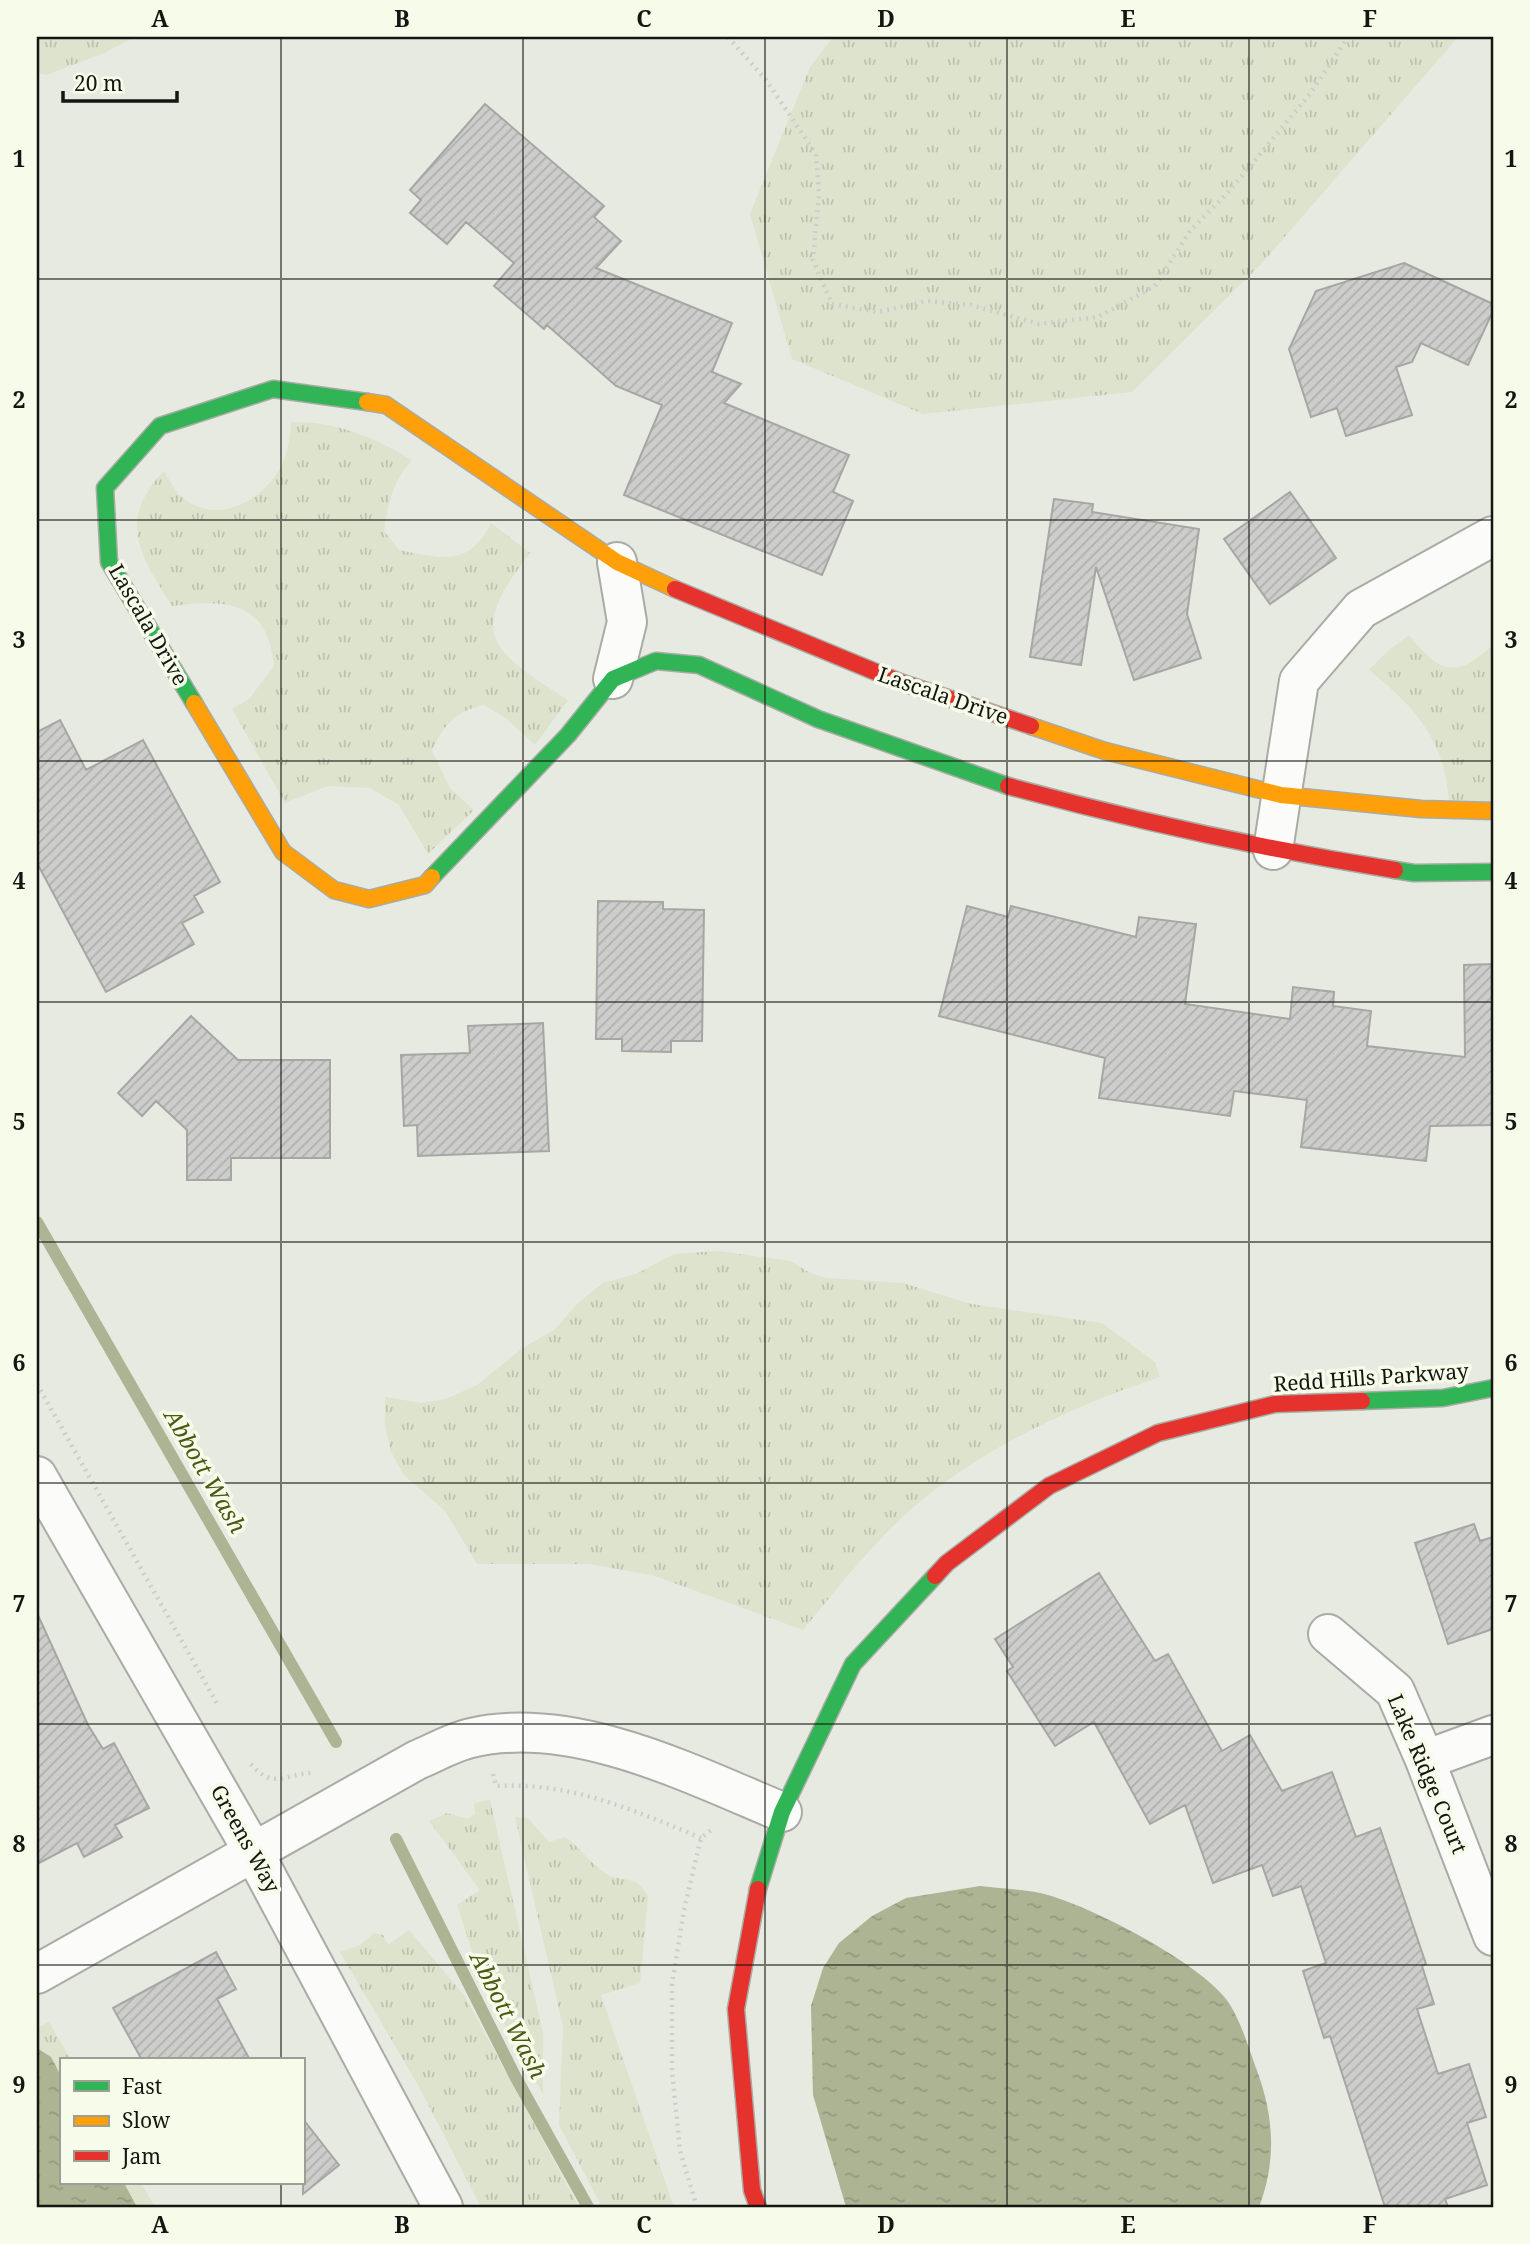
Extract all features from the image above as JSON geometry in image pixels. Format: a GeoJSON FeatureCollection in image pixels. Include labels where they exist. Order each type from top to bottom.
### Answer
{"type":"FeatureCollection","features":[{"type":"Feature","properties":{"kind":"street","name":"Lascala Drive"},"geometry":{"type":"LineString","coordinates":[[617,562],[627,622],[613,679],[568,735],[425,885],[369,899],[334,890],[283,852],[109,562],[105,488],[160,426],[273,389],[386,405],[617,562],[736,616],[900,682],[1105,751],[1281,795],[1421,809],[1493,811]]}},
{"type":"Feature","properties":{"kind":"street"},"geometry":{"type":"LineString","coordinates":[[1273,850],[1299,681],[1361,609],[1493,536]]}},
{"type":"Feature","properties":{"kind":"street","name":"Lascala Drive"},"geometry":{"type":"LineString","coordinates":[[613,679],[656,661],[699,665],[818,719],[986,780],[1129,819],[1273,850],[1414,873],[1493,872]]}},
{"type":"Feature","properties":{"kind":"street","name":"Redd Hills Parkway"},"geometry":{"type":"LineString","coordinates":[[758,2207],[751,2190],[736,2009],[760,1879],[782,1812],[853,1664],[947,1563],[1049,1486],[1158,1433],[1275,1404],[1443,1398],[1493,1388]]}},
{"type":"Feature","properties":{"kind":"street","name":"Greens Way"},"geometry":{"type":"LineString","coordinates":[[37,1476],[254,1853],[443,2207]]}},
{"type":"Feature","properties":{"kind":"street","name":"Lake Ridge Court"},"geometry":{"type":"LineString","coordinates":[[1328,1634],[1395,1691],[1425,1760],[1493,1936]]}},
{"type":"Feature","properties":{"kind":"street"},"geometry":{"type":"LineString","coordinates":[[37,1974],[417,1760],[471,1738],[543,1732],[641,1754],[782,1812]]}},
{"type":"Feature","properties":{"kind":"street"},"geometry":{"type":"LineString","coordinates":[[1425,1760],[1493,1735]]}},
{"type":"Feature","properties":{"kind":"path"},"geometry":{"type":"LineString","coordinates":[[729,37],[766,80],[816,154],[818,194],[813,260],[832,304],[878,312],[927,301],[971,305],[1039,324],[1098,317],[1156,286],[1190,231],[1231,189],[1310,94],[1348,37]]}},
{"type":"Feature","properties":{"kind":"path"},"geometry":{"type":"LineString","coordinates":[[37,1384],[223,1714]]}},
{"type":"Feature","properties":{"kind":"path"},"geometry":{"type":"LineString","coordinates":[[250,1763],[260,1775],[274,1780],[315,1773]]}},
{"type":"Feature","properties":{"kind":"path"},"geometry":{"type":"LineString","coordinates":[[492,1771],[496,1786],[555,1788],[605,1798],[701,1838]]}},
{"type":"Feature","properties":{"kind":"path"},"geometry":{"type":"LineString","coordinates":[[697,2207],[680,2151],[672,2070],[672,1984],[684,1910],[701,1838],[711,1830]]}},
{"type":"Feature","properties":{"kind":"green space"},"geometry":{"type":"Polygon","coordinates":[[[37,37],[135,37],[104,53],[46,75],[37,73],[37,37]]]}},
{"type":"Feature","properties":{"kind":"green space"},"geometry":{"type":"Polygon","coordinates":[[[833,37],[1458,37],[1264,261],[1132,392],[923,414],[792,359],[750,214],[810,67],[833,37]]]}},
{"type":"Feature","properties":{"kind":"green space"},"geometry":{"type":"Polygon","coordinates":[[[291,422],[323,424],[354,432],[412,460],[392,493],[384,531],[399,550],[441,557],[463,553],[473,547],[491,523],[530,553],[498,604],[493,623],[496,639],[520,668],[568,700],[535,745],[507,719],[484,705],[465,711],[451,721],[432,751],[450,788],[474,810],[428,854],[399,805],[370,788],[328,786],[285,803],[232,709],[249,699],[274,666],[270,644],[263,628],[254,617],[227,605],[210,603],[172,606],[143,554],[137,523],[141,506],[149,489],[164,471],[180,495],[196,506],[210,510],[237,506],[261,492],[279,470],[288,447],[291,422]]]}},
{"type":"Feature","properties":{"kind":"green space"},"geometry":{"type":"Polygon","coordinates":[[[1409,635],[1430,658],[1448,667],[1468,664],[1493,645],[1493,804],[1449,802],[1441,761],[1425,727],[1401,698],[1369,670],[1409,635]]]}},
{"type":"Feature","properties":{"kind":"green space"},"geometry":{"type":"Polygon","coordinates":[[[718,1251],[790,1261],[810,1273],[827,1278],[903,1283],[971,1304],[1102,1323],[1155,1362],[1160,1377],[1099,1399],[1038,1426],[953,1476],[893,1526],[803,1630],[652,1575],[589,1564],[477,1564],[445,1511],[404,1475],[391,1452],[385,1425],[385,1397],[422,1403],[446,1399],[477,1385],[520,1350],[555,1329],[578,1303],[603,1283],[636,1274],[674,1254],[718,1251]]]}},
{"type":"Feature","properties":{"kind":"green space"},"geometry":{"type":"Polygon","coordinates":[[[490,1800],[543,2033],[543,2094],[484,1987],[457,1905],[480,1890],[429,1821],[447,1813],[468,1819],[475,1814],[474,1803],[490,1800]]]}},
{"type":"Feature","properties":{"kind":"green space"},"geometry":{"type":"Polygon","coordinates":[[[515,1817],[528,1818],[549,1842],[565,1837],[601,1870],[613,1877],[635,1882],[648,1897],[640,1983],[601,1995],[674,2207],[602,2207],[559,2125],[563,2027],[515,1817]]]}},
{"type":"Feature","properties":{"kind":"green space"},"geometry":{"type":"Polygon","coordinates":[[[409,1930],[464,1995],[579,2207],[481,2207],[419,2087],[340,1952],[360,1945],[374,1933],[383,1935],[388,1945],[409,1930]]]}},
{"type":"Feature","properties":{"kind":"green space"},"geometry":{"type":"Polygon","coordinates":[[[49,2022],[70,2058],[60,2058],[60,2184],[142,2184],[155,2207],[37,2207],[37,2028],[49,2022]]]}},
{"type":"Feature","properties":{"kind":"water"},"geometry":{"type":"Polygon","coordinates":[[[980,1886],[1040,1893],[1091,1912],[1170,1953],[1212,1984],[1226,1999],[1247,2042],[1270,2120],[1269,2172],[1259,2207],[846,2207],[813,2095],[811,2006],[823,1968],[839,1943],[872,1916],[906,1898],[980,1886]]]}},
{"type":"Feature","properties":{"kind":"water"},"geometry":{"type":"Polygon","coordinates":[[[37,2048],[51,2057],[60,2074],[60,2184],[125,2184],[137,2207],[37,2207],[37,2048]]]}},
{"type":"Feature","properties":{"kind":"building"},"geometry":{"type":"Polygon","coordinates":[[[485,104],[604,206],[594,217],[621,241],[596,268],[732,323],[712,372],[741,384],[724,403],[849,455],[833,492],[853,501],[822,575],[624,495],[662,405],[616,386],[547,325],[544,329],[494,286],[514,263],[466,222],[447,244],[410,213],[421,200],[410,190],[485,104]]]}},
{"type":"Feature","properties":{"kind":"building"},"geometry":{"type":"Polygon","coordinates":[[[1404,263],[1493,304],[1493,311],[1468,365],[1421,343],[1412,362],[1396,367],[1412,415],[1346,436],[1337,408],[1311,417],[1289,349],[1316,291],[1404,263]]]}},
{"type":"Feature","properties":{"kind":"building"},"geometry":{"type":"Polygon","coordinates":[[[1290,492],[1336,558],[1270,604],[1224,539],[1290,492]]]}},
{"type":"Feature","properties":{"kind":"building"},"geometry":{"type":"Polygon","coordinates":[[[1054,499],[1093,504],[1092,512],[1199,529],[1187,614],[1201,658],[1134,680],[1096,567],[1081,665],[1030,657],[1054,499]]]}},
{"type":"Feature","properties":{"kind":"building"},"geometry":{"type":"Polygon","coordinates":[[[60,720],[86,770],[143,740],[220,882],[194,896],[203,912],[182,923],[194,944],[106,992],[37,863],[37,732],[60,720]]]}},
{"type":"Feature","properties":{"kind":"building"},"geometry":{"type":"Polygon","coordinates":[[[598,901],[663,902],[663,909],[704,910],[702,1041],[671,1041],[671,1052],[622,1051],[622,1039],[596,1039],[598,901]]]}},
{"type":"Feature","properties":{"kind":"building"},"geometry":{"type":"Polygon","coordinates":[[[967,906],[1008,917],[1011,906],[1136,937],[1139,917],[1196,924],[1185,1004],[1290,1019],[1293,987],[1334,992],[1333,1006],[1371,1011],[1367,1046],[1465,1057],[1464,965],[1493,964],[1493,1125],[1430,1126],[1426,1161],[1301,1147],[1307,1100],[1234,1091],[1230,1116],[1099,1098],[1105,1058],[939,1016],[967,906]]]}},
{"type":"Feature","properties":{"kind":"building"},"geometry":{"type":"Polygon","coordinates":[[[191,1016],[238,1060],[330,1060],[330,1158],[231,1158],[231,1180],[187,1180],[187,1130],[156,1101],[142,1116],[118,1093],[191,1016]]]}},
{"type":"Feature","properties":{"kind":"building"},"geometry":{"type":"Polygon","coordinates":[[[543,1023],[549,1151],[418,1156],[417,1125],[404,1126],[401,1055],[470,1053],[468,1026],[543,1023]]]}},
{"type":"Feature","properties":{"kind":"building"},"geometry":{"type":"Polygon","coordinates":[[[1474,1524],[1480,1541],[1493,1537],[1493,1629],[1448,1644],[1415,1543],[1474,1524]]]}},
{"type":"Feature","properties":{"kind":"building"},"geometry":{"type":"Polygon","coordinates":[[[1099,1573],[1155,1661],[1168,1654],[1222,1751],[1250,1735],[1282,1791],[1332,1772],[1356,1837],[1380,1828],[1426,1964],[1422,1966],[1434,2004],[1417,2009],[1438,2074],[1469,2064],[1486,2117],[1467,2123],[1487,2185],[1445,2199],[1448,2207],[1385,2207],[1330,2036],[1324,2038],[1303,1971],[1326,1963],[1301,1886],[1273,1896],[1262,1865],[1213,1883],[1185,1805],[1150,1824],[1094,1722],[1055,1746],[1007,1671],[1013,1667],[995,1639],[1099,1573]]]}},
{"type":"Feature","properties":{"kind":"building"},"geometry":{"type":"Polygon","coordinates":[[[37,1613],[88,1725],[103,1749],[114,1743],[149,1808],[115,1825],[122,1837],[84,1857],[77,1843],[37,1864],[37,1613]]]}},
{"type":"Feature","properties":{"kind":"building"},"geometry":{"type":"Polygon","coordinates":[[[216,1952],[236,1989],[217,1999],[249,2058],[141,2058],[113,2008],[216,1952]]]}},
{"type":"Feature","properties":{"kind":"building"},"geometry":{"type":"Polygon","coordinates":[[[304,2120],[339,2165],[303,2194],[304,2184],[304,2120]]]}},
{"type":"Feature","properties":{"kind":"waterway","name":"Abbott Wash"},"geometry":{"type":"LineString","coordinates":[[37,1222],[336,1742]]}},
{"type":"Feature","properties":{"kind":"waterway","name":"Abbott Wash"},"geometry":{"type":"LineString","coordinates":[[396,1839],[516,2078],[588,2207]]}},
{"type":"Feature","properties":{"kind":"traffic: fast"},"geometry":{"type":"LineString","coordinates":[[194,703],[109,562],[105,488],[160,426],[273,389],[367,402]]}},
{"type":"Feature","properties":{"kind":"traffic: fast"},"geometry":{"type":"LineString","coordinates":[[432,877],[568,735],[613,679],[656,661],[699,665],[818,719],[1008,786]]}},
{"type":"Feature","properties":{"kind":"traffic: fast"},"geometry":{"type":"LineString","coordinates":[[1395,870],[1414,873],[1493,872]]}},
{"type":"Feature","properties":{"kind":"traffic: fast"},"geometry":{"type":"LineString","coordinates":[[1362,1401],[1443,1398],[1493,1388]]}},
{"type":"Feature","properties":{"kind":"traffic: fast"},"geometry":{"type":"LineString","coordinates":[[758,1889],[782,1812],[853,1664],[935,1576]]}},
{"type":"Feature","properties":{"kind":"traffic: slow"},"geometry":{"type":"LineString","coordinates":[[367,402],[386,405],[617,562],[675,589]]}},
{"type":"Feature","properties":{"kind":"traffic: slow"},"geometry":{"type":"LineString","coordinates":[[194,703],[283,852],[334,890],[369,899],[425,885],[432,877]]}},
{"type":"Feature","properties":{"kind":"traffic: slow"},"geometry":{"type":"LineString","coordinates":[[1031,726],[1105,751],[1281,795],[1421,809],[1493,811]]}},
{"type":"Feature","properties":{"kind":"traffic: jam"},"geometry":{"type":"LineString","coordinates":[[675,589],[900,682],[1031,726]]}},
{"type":"Feature","properties":{"kind":"traffic: jam"},"geometry":{"type":"LineString","coordinates":[[1008,786],[1200,833],[1395,870]]}},
{"type":"Feature","properties":{"kind":"traffic: jam"},"geometry":{"type":"LineString","coordinates":[[935,1576],[947,1563],[1049,1486],[1158,1433],[1275,1404],[1362,1401]]}},
{"type":"Feature","properties":{"kind":"traffic: jam"},"geometry":{"type":"LineString","coordinates":[[758,1889],[736,2009],[752,2190],[758,2207]]}}]}
